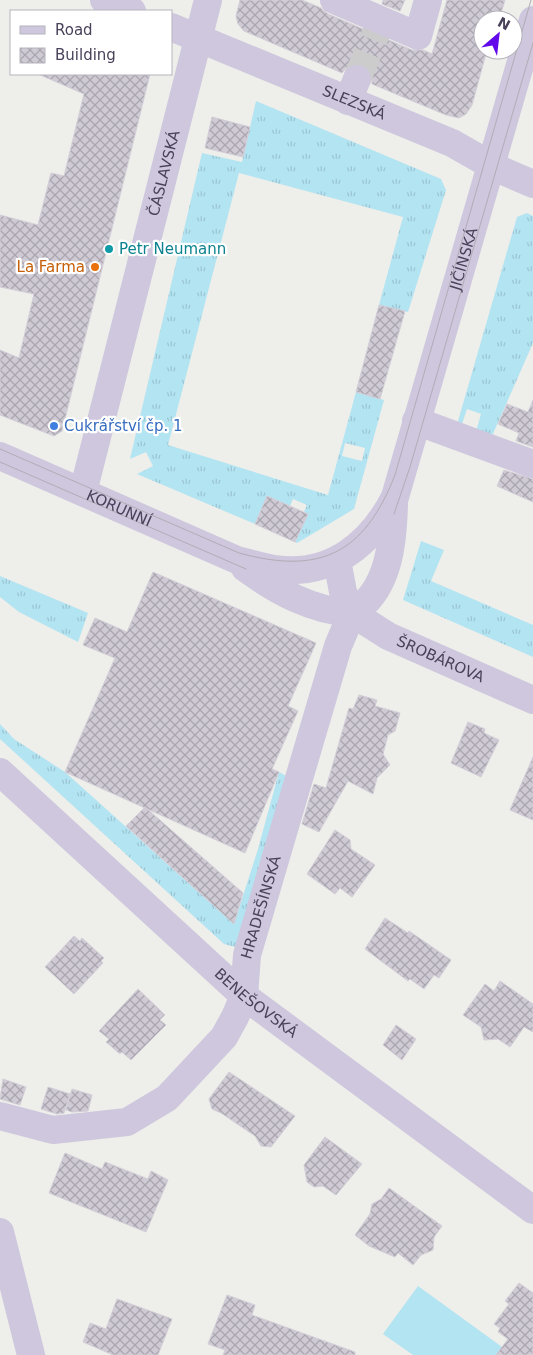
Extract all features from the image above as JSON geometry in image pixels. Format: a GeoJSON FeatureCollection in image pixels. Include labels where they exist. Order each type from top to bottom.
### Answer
{"type":"FeatureCollection","features":[{"type":"Feature","properties":{"kind":"street"},"geometry":{"type":"LineString","coordinates":[[104,0],[129,10]]}},
{"type":"Feature","properties":{"kind":"street","name":"ČÁSLAVSKÁ"},"geometry":{"type":"LineString","coordinates":[[83,492],[208,0]]}},
{"type":"Feature","properties":{"kind":"street"},"geometry":{"type":"LineString","coordinates":[[334,0],[379,25],[418,36],[428,0]]}},
{"type":"Feature","properties":{"kind":"street","name":"JIČÍNSKÁ"},"geometry":{"type":"LineString","coordinates":[[352,614],[368,601],[382,579],[392,542],[394,505],[416,421],[533,20]]}},
{"type":"Feature","properties":{"kind":"street","name":"SLEZSKÁ"},"geometry":{"type":"LineString","coordinates":[[172,27],[352,90],[491,164],[533,184]]}},
{"type":"Feature","properties":{"kind":"street"},"geometry":{"type":"LineString","coordinates":[[416,421],[533,464]]}},
{"type":"Feature","properties":{"kind":"street","name":"KORUNNÍ"},"geometry":{"type":"LineString","coordinates":[[0,456],[242,564],[292,596],[321,609],[352,614]]}},
{"type":"Feature","properties":{"kind":"street","name":"KORUNNÍ"},"geometry":{"type":"LineString","coordinates":[[242,564],[298,570],[337,565],[371,547],[383,534],[394,505]]}},
{"type":"Feature","properties":{"kind":"street"},"geometry":{"type":"LineString","coordinates":[[337,565],[352,614]]}},
{"type":"Feature","properties":{"kind":"street","name":"ŠROBÁROVA"},"geometry":{"type":"LineString","coordinates":[[352,614],[388,636],[533,700]]}},
{"type":"Feature","properties":{"kind":"street","name":"HRADEŠÍNSKÁ"},"geometry":{"type":"LineString","coordinates":[[0,1116],[52,1130],[127,1122],[167,1098],[217,1044],[236,1017],[244,996],[247,955],[338,646],[352,614]]}},
{"type":"Feature","properties":{"kind":"street","name":"BENEŠOVSKÁ"},"geometry":{"type":"LineString","coordinates":[[0,772],[244,996],[533,1210]]}},
{"type":"Feature","properties":{"kind":"street"},"geometry":{"type":"LineString","coordinates":[[0,1232],[31,1355]]}},
{"type":"Feature","properties":{"kind":"green space"},"geometry":{"type":"Polygon","coordinates":[[[256,101],[441,179],[446,190],[408,312],[379,305],[403,217],[239,173],[168,445],[328,495],[356,392],[384,400],[354,509],[297,543],[295,542],[307,514],[304,512],[307,505],[293,499],[290,506],[267,496],[255,524],[137,474],[153,466],[146,452],[130,459],[202,153],[242,162],[256,101]],[[345,443],[342,456],[362,461],[365,448],[345,443]]]}},
{"type":"Feature","properties":{"kind":"green space"},"geometry":{"type":"Polygon","coordinates":[[[527,213],[533,216],[533,343],[492,436],[475,435],[481,414],[467,409],[460,430],[456,428],[517,217],[527,213]]]}},
{"type":"Feature","properties":{"kind":"green space"},"geometry":{"type":"Polygon","coordinates":[[[421,541],[444,550],[431,581],[533,625],[533,657],[403,600],[421,541]]]}},
{"type":"Feature","properties":{"kind":"green space"},"geometry":{"type":"Polygon","coordinates":[[[0,576],[88,613],[78,642],[19,612],[0,597],[0,576]]]}},
{"type":"Feature","properties":{"kind":"green space"},"geometry":{"type":"Polygon","coordinates":[[[0,724],[14,739],[65,772],[234,924],[258,849],[279,772],[290,778],[239,948],[224,944],[0,739],[0,724]]]}},
{"type":"Feature","properties":{"kind":"green space"},"geometry":{"type":"Polygon","coordinates":[[[418,1286],[513,1355],[413,1355],[383,1334],[418,1286]]]}},
{"type":"Feature","properties":{"kind":"building"},"geometry":{"type":"Polygon","coordinates":[[[240,0],[302,0],[321,8],[328,14],[412,50],[423,50],[432,54],[447,0],[505,0],[502,10],[473,10],[473,60],[484,60],[472,105],[466,114],[459,118],[446,115],[372,84],[370,70],[363,65],[354,64],[347,67],[342,73],[244,31],[238,24],[236,16],[240,0]]]}},
{"type":"Feature","properties":{"kind":"building"},"geometry":{"type":"Polygon","coordinates":[[[383,0],[405,0],[400,11],[382,4],[383,0]]]}},
{"type":"Feature","properties":{"kind":"building"},"geometry":{"type":"Polygon","coordinates":[[[40,75],[150,75],[62,431],[54,436],[0,415],[0,350],[19,358],[34,294],[0,287],[0,215],[38,225],[51,173],[64,176],[84,94],[40,75]]]}},
{"type":"Feature","properties":{"kind":"building"},"geometry":{"type":"Polygon","coordinates":[[[212,117],[250,127],[243,157],[205,148],[212,117]]]}},
{"type":"Feature","properties":{"kind":"building"},"geometry":{"type":"Polygon","coordinates":[[[379,305],[405,311],[380,399],[356,392],[379,305]]]}},
{"type":"Feature","properties":{"kind":"building"},"geometry":{"type":"Polygon","coordinates":[[[533,400],[533,447],[516,441],[519,433],[498,424],[507,404],[528,412],[533,400]]]}},
{"type":"Feature","properties":{"kind":"building"},"geometry":{"type":"Polygon","coordinates":[[[504,470],[533,479],[533,502],[497,486],[504,470]]]}},
{"type":"Feature","properties":{"kind":"building"},"geometry":{"type":"Polygon","coordinates":[[[267,496],[308,514],[295,542],[255,524],[267,496]]]}},
{"type":"Feature","properties":{"kind":"building"},"geometry":{"type":"Polygon","coordinates":[[[153,572],[316,643],[288,706],[298,711],[272,769],[279,772],[245,853],[65,772],[115,658],[83,645],[95,618],[127,632],[153,572]]]}},
{"type":"Feature","properties":{"kind":"building"},"geometry":{"type":"Polygon","coordinates":[[[359,695],[377,700],[375,706],[400,713],[395,731],[388,735],[383,754],[390,765],[377,778],[373,794],[348,781],[319,832],[302,824],[314,784],[326,788],[349,708],[353,709],[359,695]]]}},
{"type":"Feature","properties":{"kind":"building"},"geometry":{"type":"Polygon","coordinates":[[[468,722],[485,729],[484,733],[499,740],[481,777],[451,763],[468,722]]]}},
{"type":"Feature","properties":{"kind":"building"},"geometry":{"type":"Polygon","coordinates":[[[533,757],[533,820],[510,810],[533,757]]]}},
{"type":"Feature","properties":{"kind":"building"},"geometry":{"type":"Polygon","coordinates":[[[145,807],[243,893],[234,924],[126,826],[145,807]]]}},
{"type":"Feature","properties":{"kind":"building"},"geometry":{"type":"Polygon","coordinates":[[[335,830],[350,840],[351,849],[375,865],[352,897],[340,888],[335,894],[307,874],[335,830]]]}},
{"type":"Feature","properties":{"kind":"building"},"geometry":{"type":"Polygon","coordinates":[[[385,918],[408,933],[409,931],[451,960],[439,978],[434,975],[424,989],[410,979],[408,981],[365,949],[385,918]]]}},
{"type":"Feature","properties":{"kind":"building"},"geometry":{"type":"Polygon","coordinates":[[[74,936],[80,941],[82,938],[104,958],[101,961],[103,963],[74,994],[45,967],[74,936]]]}},
{"type":"Feature","properties":{"kind":"building"},"geometry":{"type":"Polygon","coordinates":[[[500,981],[533,1004],[533,1032],[524,1027],[510,1047],[498,1039],[484,1040],[481,1027],[463,1015],[485,984],[494,991],[500,981]]]}},
{"type":"Feature","properties":{"kind":"building"},"geometry":{"type":"Polygon","coordinates":[[[138,989],[165,1015],[160,1020],[166,1025],[131,1060],[122,1052],[120,1054],[106,1042],[109,1039],[99,1031],[138,989]]]}},
{"type":"Feature","properties":{"kind":"building"},"geometry":{"type":"Polygon","coordinates":[[[396,1025],[416,1039],[402,1060],[383,1045],[396,1025]]]}},
{"type":"Feature","properties":{"kind":"building"},"geometry":{"type":"Polygon","coordinates":[[[229,1072],[295,1116],[271,1147],[261,1146],[255,1136],[212,1109],[209,1099],[229,1072]]]}},
{"type":"Feature","properties":{"kind":"building"},"geometry":{"type":"Polygon","coordinates":[[[3,1079],[26,1087],[20,1105],[0,1099],[3,1079]]]}},
{"type":"Feature","properties":{"kind":"building"},"geometry":{"type":"Polygon","coordinates":[[[48,1087],[70,1094],[64,1113],[57,1114],[41,1109],[48,1087]]]}},
{"type":"Feature","properties":{"kind":"building"},"geometry":{"type":"Polygon","coordinates":[[[72,1089],[92,1095],[88,1111],[72,1112],[66,1110],[72,1089]]]}},
{"type":"Feature","properties":{"kind":"building"},"geometry":{"type":"Polygon","coordinates":[[[325,1137],[362,1164],[336,1195],[323,1186],[314,1187],[307,1182],[304,1165],[325,1137]]]}},
{"type":"Feature","properties":{"kind":"building"},"geometry":{"type":"Polygon","coordinates":[[[65,1153],[102,1169],[105,1162],[148,1179],[151,1171],[168,1180],[146,1232],[49,1193],[65,1153]]]}},
{"type":"Feature","properties":{"kind":"building"},"geometry":{"type":"Polygon","coordinates":[[[389,1188],[442,1226],[434,1237],[433,1250],[421,1255],[413,1265],[398,1253],[395,1257],[369,1246],[355,1235],[370,1214],[372,1204],[381,1199],[389,1188]]]}},
{"type":"Feature","properties":{"kind":"building"},"geometry":{"type":"Polygon","coordinates":[[[519,1283],[533,1293],[533,1355],[496,1355],[508,1339],[498,1332],[500,1328],[494,1324],[509,1304],[505,1301],[519,1283]]]}},
{"type":"Feature","properties":{"kind":"building"},"geometry":{"type":"Polygon","coordinates":[[[227,1295],[255,1305],[252,1315],[355,1352],[355,1355],[223,1355],[225,1350],[208,1344],[227,1295]]]}},
{"type":"Feature","properties":{"kind":"building"},"geometry":{"type":"Polygon","coordinates":[[[117,1299],[172,1319],[158,1355],[113,1355],[83,1342],[90,1323],[106,1329],[117,1299]]]}},
{"type":"Feature","properties":{"kind":"tunnel"},"geometry":{"type":"LineString","coordinates":[[357,79],[377,31]]}},
{"type":"Feature","properties":{"kind":"tram line"},"geometry":{"type":"LineString","coordinates":[[0,449],[239,553],[268,559],[293,561],[316,559],[336,552],[353,540],[369,524],[383,502],[395,475],[531,0]]}},
{"type":"Feature","properties":{"kind":"tram line"},"geometry":{"type":"LineString","coordinates":[[394,514],[410,467],[533,43]]}},
{"type":"Feature","properties":{"kind":"tram line"},"geometry":{"type":"LineString","coordinates":[[0,462],[246,569]]}},
{"type":"Feature","properties":{"kind":"place","name":"Petr Neumann"},"geometry":{"type":"Point","coordinates":[109,249]}},
{"type":"Feature","properties":{"kind":"place","name":"La Farma"},"geometry":{"type":"Point","coordinates":[95,267]}},
{"type":"Feature","properties":{"kind":"place","name":"Cukrářství čp. 1"},"geometry":{"type":"Point","coordinates":[54,426]}}]}
